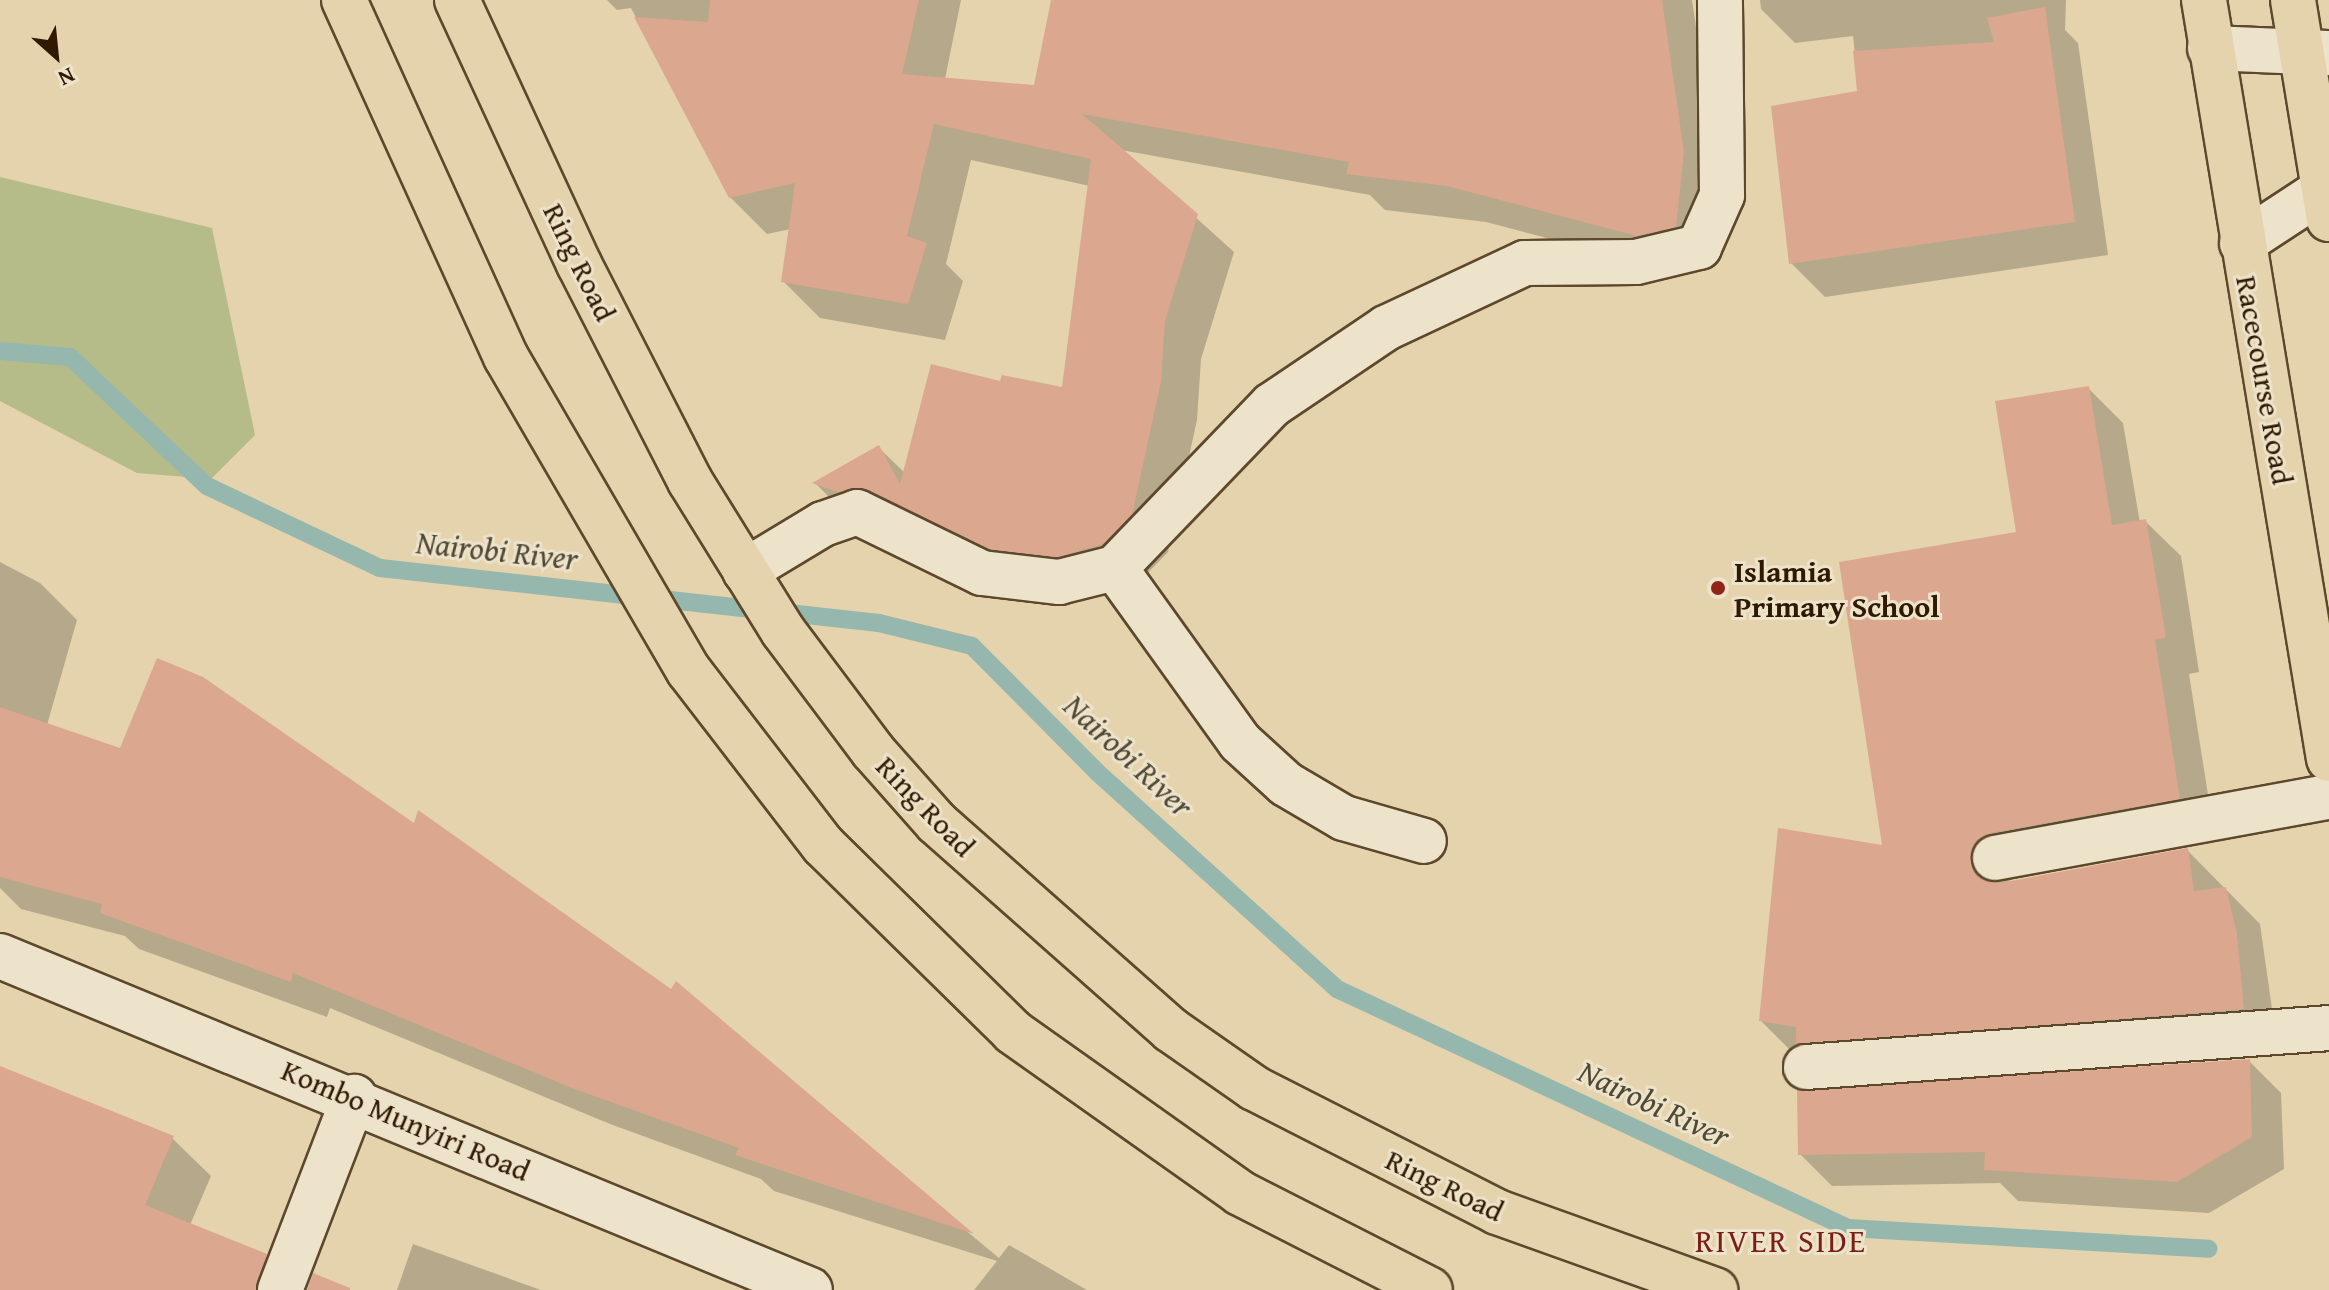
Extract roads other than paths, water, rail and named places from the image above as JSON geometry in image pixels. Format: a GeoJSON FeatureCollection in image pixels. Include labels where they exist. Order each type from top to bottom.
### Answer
{"type":"FeatureCollection","features":[{"type":"Feature","properties":{"kind":"main road"},"geometry":{"type":"LineString","coordinates":[[344,0],[506,357],[671,638],[823,845],[1013,1032],[1240,1193],[1430,1290]]}},
{"type":"Feature","properties":{"kind":"main road","name":"Ring Road"},"geometry":{"type":"LineString","coordinates":[[457,0],[579,264],[690,481],[783,631],[873,751],[937,823],[1171,1030],[1254,1088],[1497,1212],[1715,1290]]}},
{"type":"Feature","properties":{"kind":"main road","name":"Racecourse Road"},"geometry":{"type":"LineString","coordinates":[[2204,0],[2329,759]]}},
{"type":"Feature","properties":{"kind":"main road"},"geometry":{"type":"LineString","coordinates":[[2293,0],[2315,52],[2328,198]]}},
{"type":"Feature","properties":{"kind":"street"},"geometry":{"type":"LineString","coordinates":[[747,574],[823,524],[857,512],[982,573],[1059,582],[1115,568],[1272,405],[1386,328],[1525,263],[1636,262],[1699,247],[1722,195],[1720,0]]}},
{"type":"Feature","properties":{"kind":"street"},"geometry":{"type":"LineString","coordinates":[[2210,48],[2315,52]]}},
{"type":"Feature","properties":{"kind":"street"},"geometry":{"type":"LineString","coordinates":[[2242,243],[2328,198]]}},
{"type":"Feature","properties":{"kind":"street"},"geometry":{"type":"LineString","coordinates":[[1115,568],[1240,742],[1286,784],[1344,818],[1424,841]]}},
{"type":"Feature","properties":{"kind":"street"},"geometry":{"type":"LineString","coordinates":[[1995,858],[2329,797]]}},
{"type":"Feature","properties":{"kind":"street","name":"Kombo Munyiri Road"},"geometry":{"type":"LineString","coordinates":[[0,956],[354,1097],[810,1290]]}},
{"type":"Feature","properties":{"kind":"street"},"geometry":{"type":"LineString","coordinates":[[1806,1067],[2329,1028]]}},
{"type":"Feature","properties":{"kind":"street"},"geometry":{"type":"LineString","coordinates":[[280,1290],[354,1097]]}},
{"type":"Feature","properties":{"kind":"waterway","name":"Nairobi River"},"geometry":{"type":"LineString","coordinates":[[0,351],[70,357],[207,486],[380,568],[879,623],[972,646],[1097,772],[1337,989],[1848,1228],[2208,1249]]}},
{"type":"Feature","properties":{"kind":"place","name":"Islamia Primary School"},"geometry":{"type":"Point","coordinates":[1718,588]}},
{"type":"Feature","properties":{"kind":"district","name":"RIVER SIDE"},"geometry":{"type":"Point","coordinates":[1781,1241]}}]}
